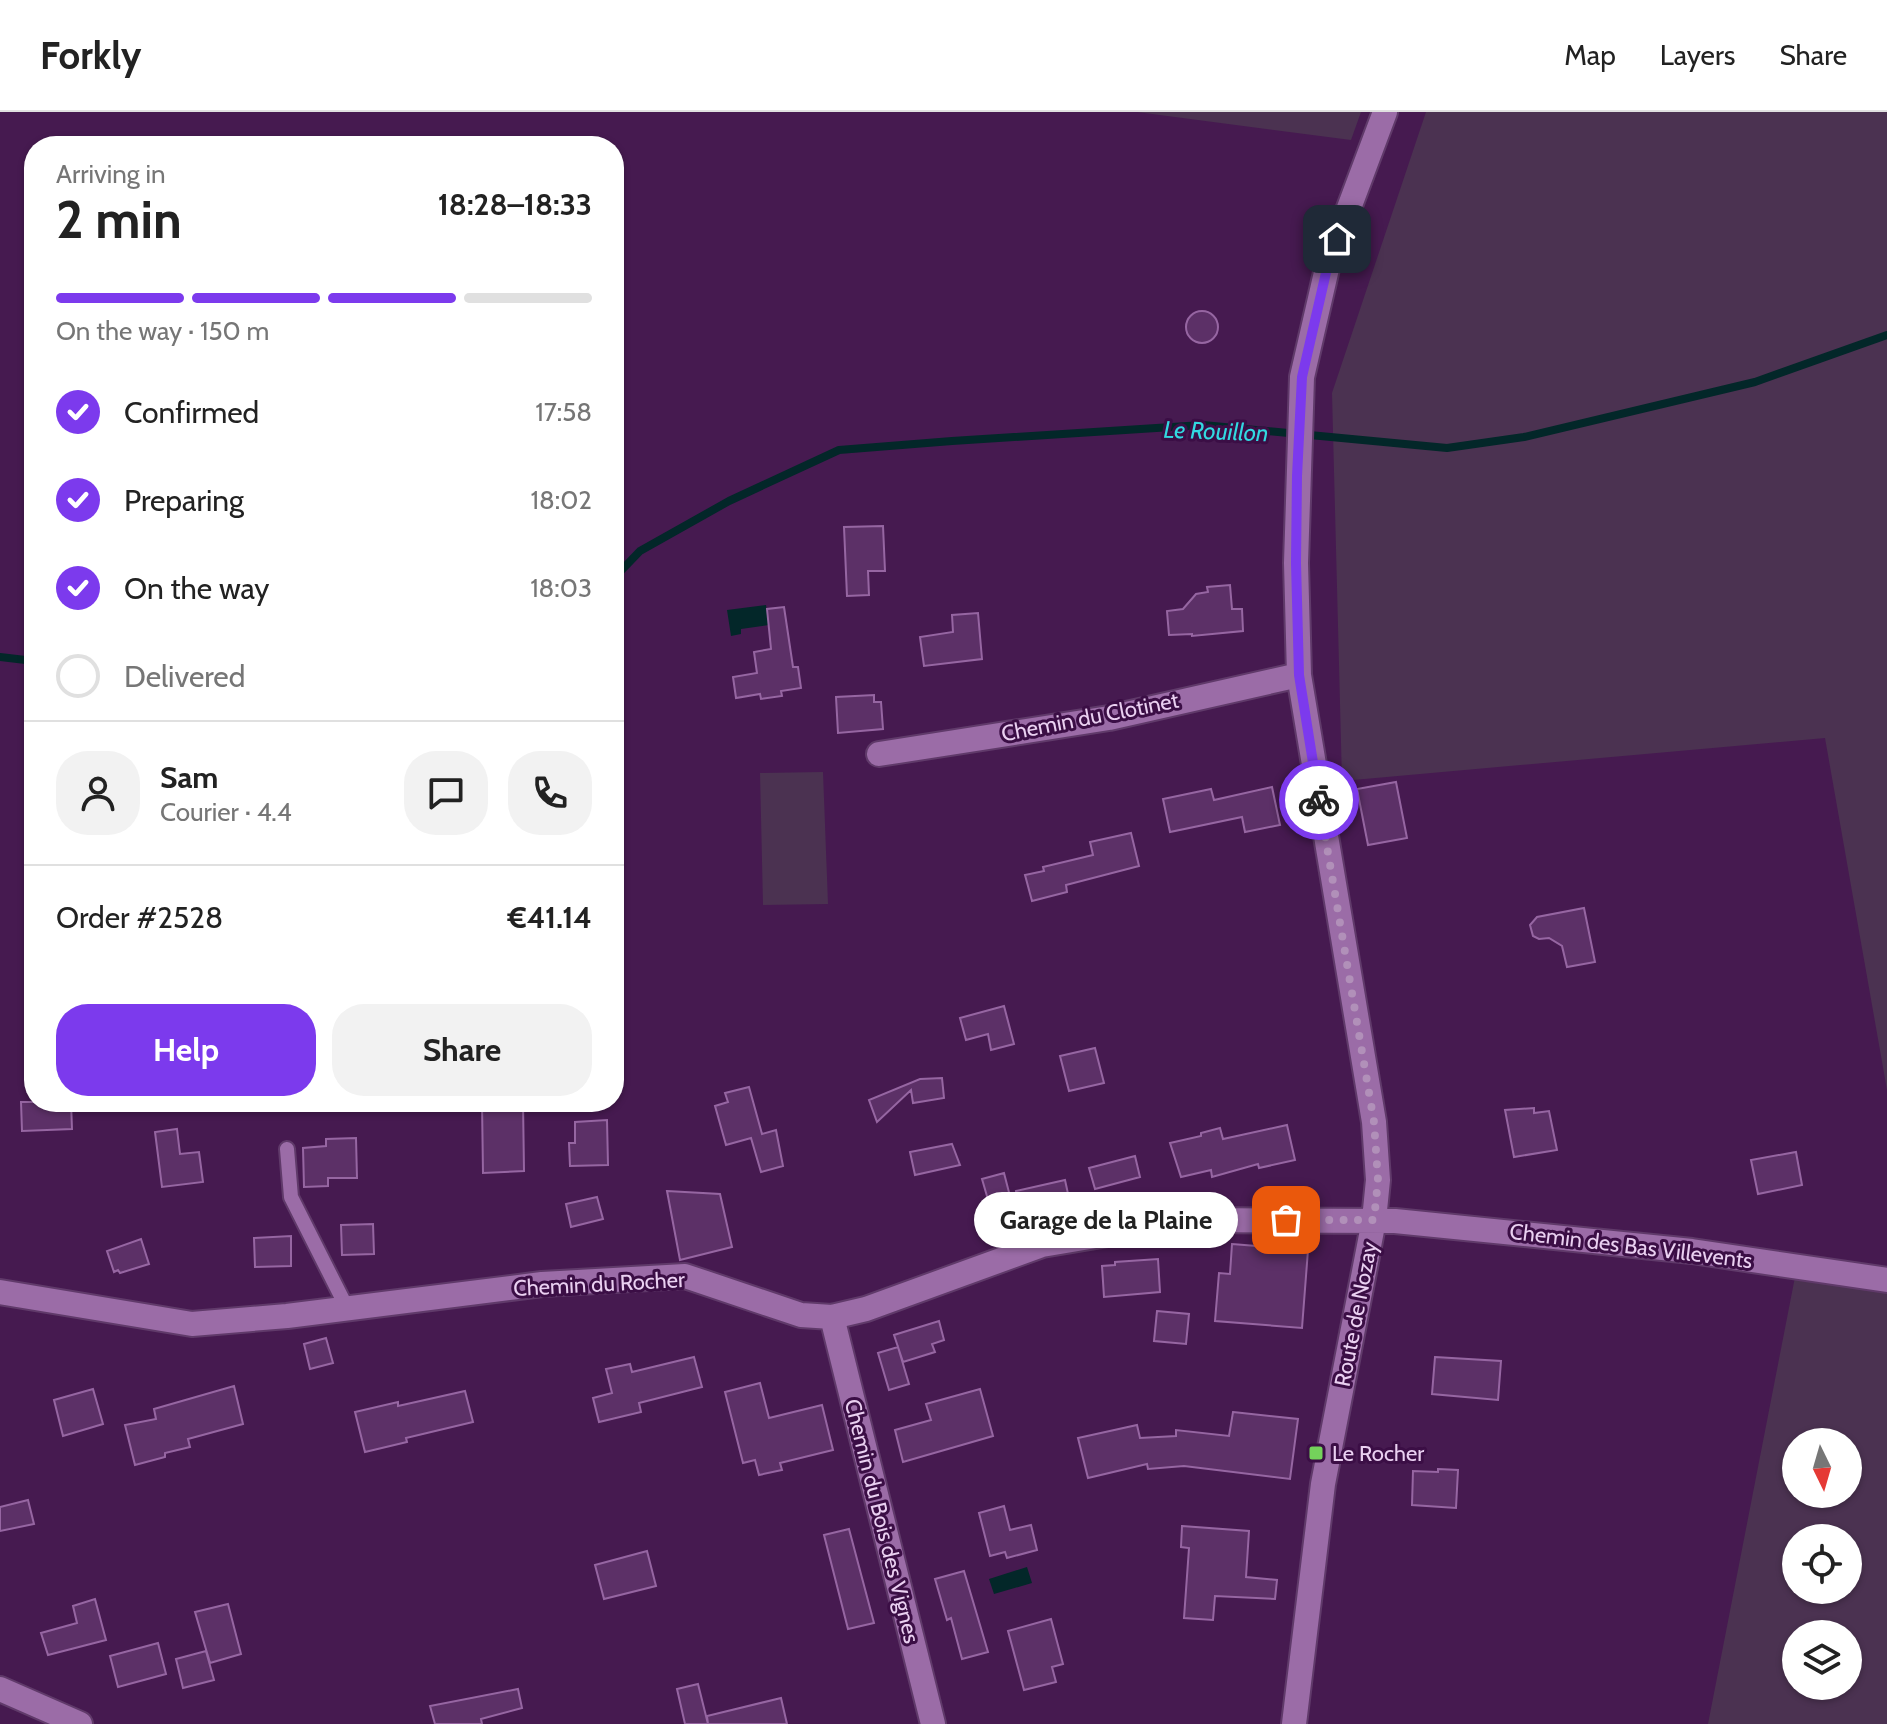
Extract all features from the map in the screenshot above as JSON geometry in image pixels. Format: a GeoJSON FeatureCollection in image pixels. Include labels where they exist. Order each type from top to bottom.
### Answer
{"type":"FeatureCollection","features":[{"type":"Feature","properties":{"kind":"street","name":"Route de Nozay"},"geometry":{"type":"LineString","coordinates":[[1294,1724],[1323,1484],[1374,1220],[1378,1180],[1374,1122],[1299,675],[1296,563],[1302,377],[1328,264],[1385,112]]}},
{"type":"Feature","properties":{"kind":"street","name":"Chemin du Clotinet"},"geometry":{"type":"LineString","coordinates":[[879,754],[1109,718],[1299,675]]}},
{"type":"Feature","properties":{"kind":"street","name":"Chemin du Rocher"},"geometry":{"type":"LineString","coordinates":[[0,1292],[192,1324],[542,1284],[685,1276],[801,1315],[832,1317],[866,1309],[1042,1245],[1191,1220],[1374,1220]]}},
{"type":"Feature","properties":{"kind":"street","name":"Chemin des Bas Villevents"},"geometry":{"type":"LineString","coordinates":[[1374,1220],[1692,1251],[1887,1280]]}},
{"type":"Feature","properties":{"kind":"street","name":"Chemin du Bois des Vignes"},"geometry":{"type":"LineString","coordinates":[[832,1317],[933,1724]]}},
{"type":"Feature","properties":{"kind":"street"},"geometry":{"type":"LineString","coordinates":[[0,1689],[80,1724]]}},
{"type":"Feature","properties":{"kind":"lane"},"geometry":{"type":"LineString","coordinates":[[287,1149],[291,1197],[347,1308]]}},
{"type":"Feature","properties":{"kind":"shaded area"},"geometry":{"type":"Polygon","coordinates":[[[1137,112],[1361,112],[1351,140],[1137,112]]]}},
{"type":"Feature","properties":{"kind":"shaded area"},"geometry":{"type":"Polygon","coordinates":[[[1426,112],[1887,112],[1887,1090],[1825,738],[1342,781],[1332,393],[1426,112]]]}},
{"type":"Feature","properties":{"kind":"shaded area"},"geometry":{"type":"Polygon","coordinates":[[[766,605],[769,625],[741,629],[741,634],[731,636],[727,610],[766,605]]]}},
{"type":"Feature","properties":{"kind":"shaded area"},"geometry":{"type":"Polygon","coordinates":[[[823,772],[828,904],[763,905],[760,773],[823,772]]]}},
{"type":"Feature","properties":{"kind":"shaded area"},"geometry":{"type":"Polygon","coordinates":[[[1795,1277],[1887,1290],[1887,1724],[1708,1724],[1795,1277]]]}},
{"type":"Feature","properties":{"kind":"shaded area"},"geometry":{"type":"Polygon","coordinates":[[[1027,1567],[1032,1583],[994,1594],[989,1579],[1027,1567]]]}},
{"type":"Feature","properties":{"kind":"building"},"geometry":{"type":"Polygon","coordinates":[[[1202,311],[1213,316],[1218,327],[1213,338],[1202,343],[1191,338],[1186,327],[1191,316],[1202,311]]]}},
{"type":"Feature","properties":{"kind":"building"},"geometry":{"type":"Polygon","coordinates":[[[883,526],[885,571],[868,571],[869,595],[847,596],[844,527],[883,526]]]}},
{"type":"Feature","properties":{"kind":"building"},"geometry":{"type":"Polygon","coordinates":[[[1230,585],[1232,609],[1242,609],[1243,631],[1169,635],[1167,611],[1183,609],[1196,594],[1208,592],[1207,587],[1230,585]]]}},
{"type":"Feature","properties":{"kind":"building"},"geometry":{"type":"Polygon","coordinates":[[[784,607],[793,667],[798,667],[801,688],[781,691],[782,696],[761,699],[760,694],[736,698],[733,677],[757,673],[754,652],[771,649],[767,609],[784,607]]]}},
{"type":"Feature","properties":{"kind":"building"},"geometry":{"type":"Polygon","coordinates":[[[978,613],[982,659],[924,666],[920,637],[953,632],[952,615],[978,613]]]}},
{"type":"Feature","properties":{"kind":"building"},"geometry":{"type":"Polygon","coordinates":[[[874,695],[874,702],[881,702],[883,729],[838,733],[836,697],[874,695]]]}},
{"type":"Feature","properties":{"kind":"building"},"geometry":{"type":"Polygon","coordinates":[[[1396,782],[1407,838],[1368,845],[1357,789],[1396,782]]]}},
{"type":"Feature","properties":{"kind":"building"},"geometry":{"type":"Polygon","coordinates":[[[1272,787],[1280,825],[1245,832],[1242,817],[1170,832],[1163,799],[1211,789],[1214,800],[1272,787]]]}},
{"type":"Feature","properties":{"kind":"building"},"geometry":{"type":"Polygon","coordinates":[[[1131,833],[1139,866],[1066,885],[1067,892],[1032,901],[1025,875],[1044,871],[1043,867],[1093,855],[1090,842],[1131,833]]]}},
{"type":"Feature","properties":{"kind":"building"},"geometry":{"type":"Polygon","coordinates":[[[1584,908],[1595,962],[1567,967],[1562,946],[1549,938],[1533,936],[1530,925],[1537,917],[1584,908]]]}},
{"type":"Feature","properties":{"kind":"building"},"geometry":{"type":"Polygon","coordinates":[[[1004,1006],[1014,1044],[991,1050],[988,1034],[966,1040],[960,1018],[1004,1006]]]}},
{"type":"Feature","properties":{"kind":"building"},"geometry":{"type":"Polygon","coordinates":[[[1095,1048],[1104,1083],[1069,1091],[1060,1056],[1095,1048]]]}},
{"type":"Feature","properties":{"kind":"building"},"geometry":{"type":"Polygon","coordinates":[[[942,1078],[944,1098],[913,1103],[911,1090],[877,1122],[869,1100],[920,1079],[942,1078]]]}},
{"type":"Feature","properties":{"kind":"building"},"geometry":{"type":"Polygon","coordinates":[[[749,1087],[762,1134],[776,1130],[783,1166],[761,1172],[751,1138],[726,1145],[715,1106],[728,1102],[725,1093],[749,1087]]]}},
{"type":"Feature","properties":{"kind":"building"},"geometry":{"type":"Polygon","coordinates":[[[21,1102],[24,1102],[24,1112],[71,1112],[72,1129],[22,1131],[21,1102]]]}},
{"type":"Feature","properties":{"kind":"building"},"geometry":{"type":"Polygon","coordinates":[[[1534,1108],[1534,1113],[1549,1111],[1557,1150],[1514,1157],[1505,1110],[1534,1108]]]}},
{"type":"Feature","properties":{"kind":"building"},"geometry":{"type":"Polygon","coordinates":[[[482,1112],[523,1112],[524,1171],[483,1173],[482,1112]]]}},
{"type":"Feature","properties":{"kind":"building"},"geometry":{"type":"Polygon","coordinates":[[[607,1120],[608,1165],[570,1166],[569,1143],[575,1143],[575,1122],[607,1120]]]}},
{"type":"Feature","properties":{"kind":"building"},"geometry":{"type":"Polygon","coordinates":[[[1287,1125],[1295,1160],[1259,1168],[1258,1164],[1212,1177],[1211,1170],[1181,1177],[1170,1143],[1220,1128],[1223,1139],[1287,1125]]]}},
{"type":"Feature","properties":{"kind":"building"},"geometry":{"type":"Polygon","coordinates":[[[177,1129],[180,1154],[199,1152],[203,1182],[162,1187],[155,1132],[177,1129]]]}},
{"type":"Feature","properties":{"kind":"building"},"geometry":{"type":"Polygon","coordinates":[[[356,1138],[357,1178],[328,1178],[328,1186],[304,1187],[303,1148],[326,1146],[326,1139],[356,1138]]]}},
{"type":"Feature","properties":{"kind":"building"},"geometry":{"type":"Polygon","coordinates":[[[952,1144],[960,1165],[915,1175],[910,1152],[952,1144]]]}},
{"type":"Feature","properties":{"kind":"building"},"geometry":{"type":"Polygon","coordinates":[[[1796,1152],[1802,1185],[1758,1194],[1751,1160],[1796,1152]]]}},
{"type":"Feature","properties":{"kind":"building"},"geometry":{"type":"Polygon","coordinates":[[[1135,1156],[1140,1177],[1095,1189],[1089,1168],[1135,1156]]]}},
{"type":"Feature","properties":{"kind":"building"},"geometry":{"type":"Polygon","coordinates":[[[1004,1173],[1012,1204],[991,1210],[982,1179],[1004,1173]]]}},
{"type":"Feature","properties":{"kind":"building"},"geometry":{"type":"Polygon","coordinates":[[[1065,1180],[1072,1212],[1062,1214],[1065,1226],[1021,1231],[1016,1191],[1065,1180]]]}},
{"type":"Feature","properties":{"kind":"building"},"geometry":{"type":"Polygon","coordinates":[[[667,1191],[720,1194],[732,1247],[680,1260],[667,1191]]]}},
{"type":"Feature","properties":{"kind":"building"},"geometry":{"type":"Polygon","coordinates":[[[597,1197],[603,1219],[571,1227],[566,1204],[597,1197]]]}},
{"type":"Feature","properties":{"kind":"building"},"geometry":{"type":"Polygon","coordinates":[[[373,1224],[374,1254],[342,1255],[341,1225],[373,1224]]]}},
{"type":"Feature","properties":{"kind":"building"},"geometry":{"type":"Polygon","coordinates":[[[291,1236],[291,1266],[255,1267],[254,1238],[291,1236]]]}},
{"type":"Feature","properties":{"kind":"building"},"geometry":{"type":"Polygon","coordinates":[[[141,1239],[149,1264],[114,1272],[107,1251],[141,1239]]]}},
{"type":"Feature","properties":{"kind":"building"},"geometry":{"type":"Polygon","coordinates":[[[1232,1244],[1308,1250],[1302,1328],[1215,1321],[1219,1273],[1230,1274],[1232,1244]]]}},
{"type":"Feature","properties":{"kind":"building"},"geometry":{"type":"Polygon","coordinates":[[[1158,1259],[1160,1292],[1104,1297],[1102,1266],[1158,1259]]]}},
{"type":"Feature","properties":{"kind":"building"},"geometry":{"type":"Polygon","coordinates":[[[1157,1311],[1189,1314],[1186,1344],[1154,1341],[1157,1311]]]}},
{"type":"Feature","properties":{"kind":"building"},"geometry":{"type":"Polygon","coordinates":[[[939,1321],[944,1340],[932,1344],[935,1352],[903,1362],[894,1335],[939,1321]]]}},
{"type":"Feature","properties":{"kind":"building"},"geometry":{"type":"Polygon","coordinates":[[[326,1338],[333,1363],[310,1369],[304,1344],[326,1338]]]}},
{"type":"Feature","properties":{"kind":"building"},"geometry":{"type":"Polygon","coordinates":[[[898,1347],[909,1384],[889,1390],[878,1353],[898,1347]]]}},
{"type":"Feature","properties":{"kind":"building"},"geometry":{"type":"Polygon","coordinates":[[[694,1357],[702,1387],[639,1403],[641,1412],[599,1422],[593,1398],[612,1393],[606,1369],[630,1364],[632,1372],[694,1357]]]}},
{"type":"Feature","properties":{"kind":"building"},"geometry":{"type":"Polygon","coordinates":[[[1435,1357],[1501,1361],[1498,1400],[1432,1394],[1435,1357]]]}},
{"type":"Feature","properties":{"kind":"building"},"geometry":{"type":"Polygon","coordinates":[[[760,1383],[769,1418],[822,1405],[833,1450],[780,1463],[782,1470],[759,1475],[755,1460],[743,1463],[725,1392],[760,1383]]]}},
{"type":"Feature","properties":{"kind":"building"},"geometry":{"type":"Polygon","coordinates":[[[234,1386],[243,1424],[188,1439],[190,1447],[135,1465],[125,1425],[156,1419],[154,1409],[234,1386]]]}},
{"type":"Feature","properties":{"kind":"building"},"geometry":{"type":"Polygon","coordinates":[[[93,1389],[103,1424],[63,1436],[54,1400],[93,1389]]]}},
{"type":"Feature","properties":{"kind":"building"},"geometry":{"type":"Polygon","coordinates":[[[980,1389],[993,1436],[903,1462],[895,1430],[931,1420],[926,1404],[980,1389]]]}},
{"type":"Feature","properties":{"kind":"building"},"geometry":{"type":"Polygon","coordinates":[[[465,1391],[473,1422],[406,1438],[407,1442],[365,1452],[355,1412],[465,1391]]]}},
{"type":"Feature","properties":{"kind":"building"},"geometry":{"type":"Polygon","coordinates":[[[1233,1412],[1298,1419],[1290,1479],[1184,1466],[1148,1469],[1147,1464],[1088,1478],[1078,1438],[1137,1425],[1140,1438],[1176,1436],[1176,1430],[1229,1436],[1233,1412]]]}},
{"type":"Feature","properties":{"kind":"building"},"geometry":{"type":"Polygon","coordinates":[[[1438,1469],[1458,1470],[1456,1508],[1412,1505],[1413,1471],[1438,1472],[1438,1469]]]}},
{"type":"Feature","properties":{"kind":"building"},"geometry":{"type":"Polygon","coordinates":[[[28,1500],[34,1524],[0,1531],[0,1507],[28,1500]]]}},
{"type":"Feature","properties":{"kind":"building"},"geometry":{"type":"Polygon","coordinates":[[[1004,1506],[1010,1530],[1031,1525],[1037,1550],[1007,1558],[1005,1552],[990,1556],[979,1513],[1004,1506]]]}},
{"type":"Feature","properties":{"kind":"building"},"geometry":{"type":"Polygon","coordinates":[[[1182,1526],[1249,1531],[1246,1577],[1277,1580],[1275,1599],[1215,1596],[1213,1620],[1184,1618],[1189,1548],[1181,1547],[1182,1526]]]}},
{"type":"Feature","properties":{"kind":"building"},"geometry":{"type":"Polygon","coordinates":[[[849,1529],[874,1623],[848,1629],[824,1535],[849,1529]]]}},
{"type":"Feature","properties":{"kind":"building"},"geometry":{"type":"Polygon","coordinates":[[[647,1551],[656,1586],[604,1599],[595,1565],[647,1551]]]}},
{"type":"Feature","properties":{"kind":"building"},"geometry":{"type":"Polygon","coordinates":[[[964,1571],[988,1652],[962,1659],[951,1618],[947,1620],[935,1579],[964,1571]]]}},
{"type":"Feature","properties":{"kind":"building"},"geometry":{"type":"Polygon","coordinates":[[[95,1599],[106,1640],[48,1655],[41,1633],[77,1623],[73,1606],[95,1599]]]}},
{"type":"Feature","properties":{"kind":"building"},"geometry":{"type":"Polygon","coordinates":[[[228,1604],[241,1654],[210,1663],[195,1612],[228,1604]]]}},
{"type":"Feature","properties":{"kind":"building"},"geometry":{"type":"Polygon","coordinates":[[[1051,1619],[1063,1664],[1052,1667],[1056,1682],[1024,1690],[1008,1631],[1051,1619]]]}},
{"type":"Feature","properties":{"kind":"building"},"geometry":{"type":"Polygon","coordinates":[[[158,1643],[166,1674],[118,1687],[110,1656],[158,1643]]]}},
{"type":"Feature","properties":{"kind":"building"},"geometry":{"type":"Polygon","coordinates":[[[206,1651],[214,1680],[183,1688],[176,1659],[206,1651]]]}},
{"type":"Feature","properties":{"kind":"building"},"geometry":{"type":"Polygon","coordinates":[[[698,1684],[708,1724],[685,1724],[677,1689],[698,1684]]]}},
{"type":"Feature","properties":{"kind":"building"},"geometry":{"type":"Polygon","coordinates":[[[518,1689],[522,1708],[481,1719],[482,1724],[435,1724],[430,1706],[518,1689]]]}},
{"type":"Feature","properties":{"kind":"building"},"geometry":{"type":"Polygon","coordinates":[[[781,1698],[787,1724],[708,1724],[707,1716],[781,1698]]]}},
{"type":"Feature","properties":{"kind":"waterway","name":"Le Rouillon"},"geometry":{"type":"LineString","coordinates":[[624,568],[640,551],[729,501],[839,450],[1203,425],[1447,448],[1524,437],[1755,382],[1887,335]]}},
{"type":"Feature","properties":{"kind":"waterway","name":"Le Rouillon"},"geometry":{"type":"LineString","coordinates":[[0,657],[24,660]]}},
{"type":"Feature","properties":{"kind":"way so far"},"geometry":{"type":"LineString","coordinates":[[1286,1220],[1374,1220],[1378,1180],[1374,1122],[1319,800]]}},
{"type":"Feature","properties":{"kind":"place","name":"Garage de la Plaine"},"geometry":{"type":"Point","coordinates":[1286,1220]}},
{"type":"Feature","properties":{"kind":"place","name":"Le Rocher"},"geometry":{"type":"Point","coordinates":[1316,1453]}},
{"type":"Feature","properties":{"kind":"route"},"geometry":{"type":"LineString","coordinates":[[1319,800],[1299,675],[1297,476],[1302,377],[1328,264],[1337,239]]}}]}
